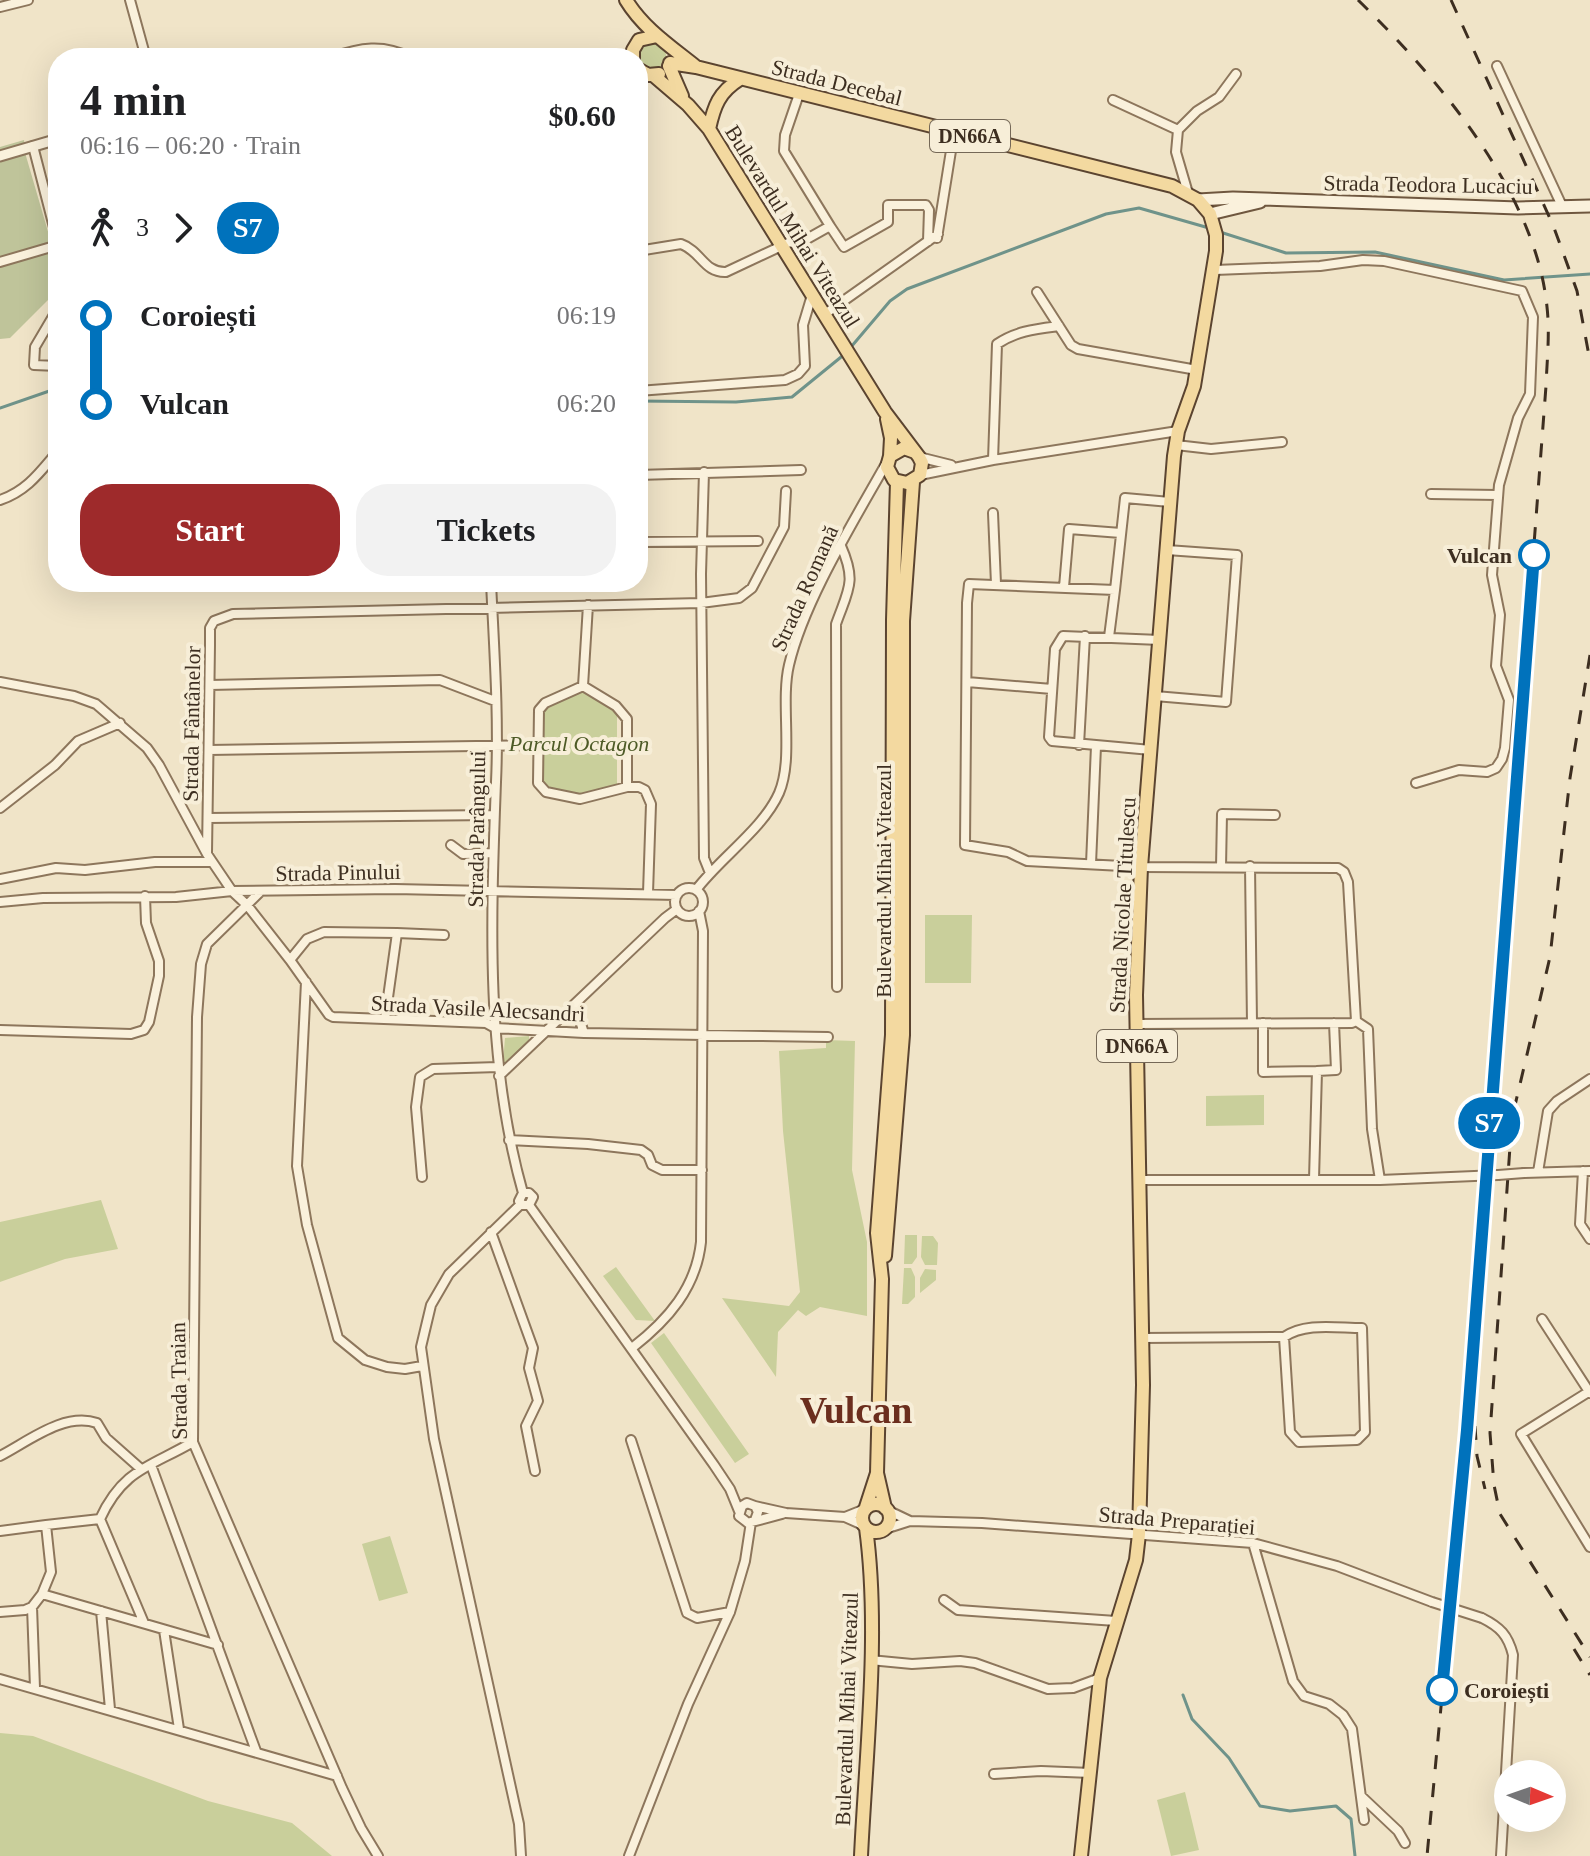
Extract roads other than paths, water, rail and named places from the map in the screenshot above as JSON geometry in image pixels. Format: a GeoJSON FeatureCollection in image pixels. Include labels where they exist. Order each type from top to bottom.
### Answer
{"type":"FeatureCollection","features":[{"type":"Feature","properties":{"kind":"main road"},"geometry":{"type":"LineString","coordinates":[[626,0],[634,13],[639,40],[635,48]]}},
{"type":"Feature","properties":{"kind":"main road","name":"Strada Decebal"},"geometry":{"type":"LineString","coordinates":[[634,13],[696,67]]}},
{"type":"Feature","properties":{"kind":"main road"},"geometry":{"type":"LineString","coordinates":[[639,40],[657,36]]}},
{"type":"Feature","properties":{"kind":"main road"},"geometry":{"type":"LineString","coordinates":[[648,73],[653,75],[669,65],[672,57],[669,45]]}},
{"type":"Feature","properties":{"kind":"main road","name":"Strada Decebal"},"geometry":{"type":"LineString","coordinates":[[669,65],[696,67],[1161,182],[1193,196]]}},
{"type":"Feature","properties":{"kind":"main road","name":"Bulevardul Mihai Viteazul"},"geometry":{"type":"LineString","coordinates":[[669,65],[676,87],[709,129],[885,412],[917,454]]}},
{"type":"Feature","properties":{"kind":"main road","name":"Bulevardul Mihai Viteazul"},"geometry":{"type":"LineString","coordinates":[[653,75],[688,105]]}},
{"type":"Feature","properties":{"kind":"main road"},"geometry":{"type":"LineString","coordinates":[[709,129],[719,97],[725,88],[740,79]]}},
{"type":"Feature","properties":{"kind":"main road","name":"Strada Teodora Lucaciu"},"geometry":{"type":"LineString","coordinates":[[1193,196],[1518,208],[1590,206]]}},
{"type":"Feature","properties":{"kind":"main road","name":"Strada Nicolae Titulescu"},"geometry":{"type":"LineString","coordinates":[[1081,1856],[1100,1678],[1136,1560],[1139,1534],[1143,1439],[1137,1024],[1141,867],[1176,445],[1197,370],[1215,270],[1216,231],[1210,214],[1193,196]]}},
{"type":"Feature","properties":{"kind":"main road","name":"Strada Teodora Lucaciu"},"geometry":{"type":"LineString","coordinates":[[1210,214],[1265,200]]}},
{"type":"Feature","properties":{"kind":"main road","name":"Bulevardul Mihai Viteazul"},"geometry":{"type":"LineString","coordinates":[[885,412],[891,438],[889,459]]}},
{"type":"Feature","properties":{"kind":"main road"},"geometry":{"type":"LineString","coordinates":[[904,448],[917,454],[922,463],[916,478],[894,480],[889,459],[904,448]]}},
{"type":"Feature","properties":{"kind":"main road","name":"Bulevardul Mihai Viteazul"},"geometry":{"type":"LineString","coordinates":[[886,1509],[877,1473],[882,1279],[903,1035],[903,621],[916,478]]}},
{"type":"Feature","properties":{"kind":"main road","name":"Bulevardul Mihai Viteazul"},"geometry":{"type":"LineString","coordinates":[[882,1279],[877,1233],[893,1006],[894,480]]}},
{"type":"Feature","properties":{"kind":"main road","name":"Bulevardul Mihai Viteazul"},"geometry":{"type":"LineString","coordinates":[[866,1508],[877,1473]]}},
{"type":"Feature","properties":{"kind":"main road"},"geometry":{"type":"LineString","coordinates":[[876,1504],[886,1509],[890,1521],[884,1529],[874,1532],[865,1527],[862,1519],[866,1508],[876,1504]]}},
{"type":"Feature","properties":{"kind":"main road","name":"Bulevardul Mihai Viteazul"},"geometry":{"type":"LineString","coordinates":[[861,1856],[870,1660],[871,1564],[865,1527]]}},
{"type":"Feature","properties":{"kind":"main road","name":"Bulevardul Mihai Viteazul"},"geometry":{"type":"LineString","coordinates":[[871,1564],[884,1529]]}},
{"type":"Feature","properties":{"kind":"street"},"geometry":{"type":"LineString","coordinates":[[0,7],[28,0]]}},
{"type":"Feature","properties":{"kind":"street"},"geometry":{"type":"LineString","coordinates":[[130,0],[143,48]]}},
{"type":"Feature","properties":{"kind":"street"},"geometry":{"type":"LineString","coordinates":[[365,48],[386,48]]}},
{"type":"Feature","properties":{"kind":"street"},"geometry":{"type":"LineString","coordinates":[[1497,66],[1562,206]]}},
{"type":"Feature","properties":{"kind":"street"},"geometry":{"type":"LineString","coordinates":[[1193,196],[1176,152],[1178,130],[1197,111],[1219,97],[1236,74]]}},
{"type":"Feature","properties":{"kind":"street"},"geometry":{"type":"LineString","coordinates":[[799,94],[785,135],[784,151],[844,247],[888,222],[888,205],[926,205],[934,238]]}},
{"type":"Feature","properties":{"kind":"street"},"geometry":{"type":"LineString","coordinates":[[1113,100],[1178,130]]}},
{"type":"Feature","properties":{"kind":"street"},"geometry":{"type":"LineString","coordinates":[[825,314],[934,238],[954,132]]}},
{"type":"Feature","properties":{"kind":"street"},"geometry":{"type":"LineString","coordinates":[[0,156],[48,142]]}},
{"type":"Feature","properties":{"kind":"street"},"geometry":{"type":"LineString","coordinates":[[33,146],[48,205]]}},
{"type":"Feature","properties":{"kind":"street"},"geometry":{"type":"LineString","coordinates":[[648,249],[681,244],[715,272],[726,272],[790,242],[798,244],[830,226]]}},
{"type":"Feature","properties":{"kind":"street"},"geometry":{"type":"LineString","coordinates":[[0,262],[48,247]]}},
{"type":"Feature","properties":{"kind":"street"},"geometry":{"type":"LineString","coordinates":[[1215,270],[1384,261],[1522,291],[1533,317],[1530,394],[1518,418],[1497,495],[1492,583],[1500,615],[1496,666],[1509,700],[1502,759],[1496,768],[1487,772],[1459,770],[1416,783]]}},
{"type":"Feature","properties":{"kind":"street"},"geometry":{"type":"LineString","coordinates":[[1037,292],[1071,345],[1078,349],[1197,370]]}},
{"type":"Feature","properties":{"kind":"street"},"geometry":{"type":"LineString","coordinates":[[648,390],[785,380],[798,374],[805,366],[803,325],[812,295]]}},
{"type":"Feature","properties":{"kind":"street"},"geometry":{"type":"LineString","coordinates":[[48,326],[33,354],[34,365],[48,366]]}},
{"type":"Feature","properties":{"kind":"street"},"geometry":{"type":"LineString","coordinates":[[993,460],[997,344],[1008,336],[1025,331],[1059,326]]}},
{"type":"Feature","properties":{"kind":"street"},"geometry":{"type":"LineString","coordinates":[[916,478],[993,460],[1178,431]]}},
{"type":"Feature","properties":{"kind":"street"},"geometry":{"type":"LineString","coordinates":[[1176,445],[1211,449],[1282,442]]}},
{"type":"Feature","properties":{"kind":"street"},"geometry":{"type":"LineString","coordinates":[[917,454],[955,467]]}},
{"type":"Feature","properties":{"kind":"street","name":"Strada Romană"},"geometry":{"type":"LineString","coordinates":[[696,890],[761,819],[778,794],[784,767],[790,661],[814,599],[889,459]]}},
{"type":"Feature","properties":{"kind":"street"},"geometry":{"type":"LineString","coordinates":[[0,500],[23,490],[48,463]]}},
{"type":"Feature","properties":{"kind":"street"},"geometry":{"type":"LineString","coordinates":[[648,475],[801,470]]}},
{"type":"Feature","properties":{"kind":"street"},"geometry":{"type":"LineString","coordinates":[[704,472],[701,603],[704,858],[710,873]]}},
{"type":"Feature","properties":{"kind":"street"},"geometry":{"type":"LineString","coordinates":[[873,485],[894,480]]}},
{"type":"Feature","properties":{"kind":"street","name":"Strada Fântânelor"},"geometry":{"type":"LineString","coordinates":[[209,858],[210,628],[214,621],[233,614],[701,603],[739,598],[747,594],[779,537],[786,518],[786,491]]}},
{"type":"Feature","properties":{"kind":"street"},"geometry":{"type":"LineString","coordinates":[[1431,494],[1497,495]]}},
{"type":"Feature","properties":{"kind":"street"},"geometry":{"type":"LineString","coordinates":[[1109,637],[1125,498],[1170,502]]}},
{"type":"Feature","properties":{"kind":"street"},"geometry":{"type":"LineString","coordinates":[[993,513],[996,584]]}},
{"type":"Feature","properties":{"kind":"street"},"geometry":{"type":"LineString","coordinates":[[1064,587],[1069,529],[1121,533]]}},
{"type":"Feature","properties":{"kind":"street"},"geometry":{"type":"LineString","coordinates":[[648,542],[758,541]]}},
{"type":"Feature","properties":{"kind":"street"},"geometry":{"type":"LineString","coordinates":[[837,987],[836,624],[850,592],[850,566],[841,546]]}},
{"type":"Feature","properties":{"kind":"street"},"geometry":{"type":"LineString","coordinates":[[1155,696],[1226,702],[1237,555],[1167,550]]}},
{"type":"Feature","properties":{"kind":"street"},"geometry":{"type":"LineString","coordinates":[[1115,590],[969,584],[965,845],[1008,852],[1027,861],[1141,867],[1338,868],[1344,872],[1348,882],[1356,1021]]}},
{"type":"Feature","properties":{"kind":"street","name":"Strada Parângului"},"geometry":{"type":"LineString","coordinates":[[491,592],[496,746],[492,891],[498,1071]]}},
{"type":"Feature","properties":{"kind":"street"},"geometry":{"type":"LineString","coordinates":[[583,686],[588,605]]}},
{"type":"Feature","properties":{"kind":"street"},"geometry":{"type":"LineString","coordinates":[[1151,750],[1057,743],[1049,737],[1052,689],[1057,642],[1063,636],[1160,640]]}},
{"type":"Feature","properties":{"kind":"street"},"geometry":{"type":"LineString","coordinates":[[1079,745],[1085,636]]}},
{"type":"Feature","properties":{"kind":"street"},"geometry":{"type":"LineString","coordinates":[[210,685],[440,680],[495,701]]}},
{"type":"Feature","properties":{"kind":"street","name":"Strada Vasile Alecsandri"},"geometry":{"type":"LineString","coordinates":[[0,682],[96,704],[147,748],[209,858],[333,1017],[486,1023],[495,1028],[584,1033],[828,1037]]}},
{"type":"Feature","properties":{"kind":"street"},"geometry":{"type":"LineString","coordinates":[[967,682],[1052,689]]}},
{"type":"Feature","properties":{"kind":"street"},"geometry":{"type":"LineString","coordinates":[[583,686],[545,703],[537,717],[538,783],[546,792],[580,799],[627,787],[639,787],[650,797],[648,893]]}},
{"type":"Feature","properties":{"kind":"street"},"geometry":{"type":"LineString","coordinates":[[583,686],[616,706],[627,719],[627,787]]}},
{"type":"Feature","properties":{"kind":"street"},"geometry":{"type":"LineString","coordinates":[[0,808],[55,765],[78,741],[120,723]]}},
{"type":"Feature","properties":{"kind":"street"},"geometry":{"type":"LineString","coordinates":[[209,750],[537,745]]}},
{"type":"Feature","properties":{"kind":"street"},"geometry":{"type":"LineString","coordinates":[[1091,864],[1096,746]]}},
{"type":"Feature","properties":{"kind":"street"},"geometry":{"type":"LineString","coordinates":[[1221,867],[1222,814],[1275,815]]}},
{"type":"Feature","properties":{"kind":"street"},"geometry":{"type":"LineString","coordinates":[[208,818],[493,815]]}},
{"type":"Feature","properties":{"kind":"street"},"geometry":{"type":"LineString","coordinates":[[451,845],[463,854],[493,853]]}},
{"type":"Feature","properties":{"kind":"street"},"geometry":{"type":"LineString","coordinates":[[0,879],[56,868],[85,870],[209,858]]}},
{"type":"Feature","properties":{"kind":"street"},"geometry":{"type":"LineString","coordinates":[[1250,866],[1252,1023]]}},
{"type":"Feature","properties":{"kind":"street"},"geometry":{"type":"LineString","coordinates":[[632,1348],[662,1324],[678,1303],[699,1264],[703,931],[699,911],[702,900],[696,890],[687,888],[677,895],[677,909],[687,916],[699,911]]}},
{"type":"Feature","properties":{"kind":"street","name":"Strada Pinului"},"geometry":{"type":"LineString","coordinates":[[0,902],[43,898],[176,897],[232,891],[677,895]]}},
{"type":"Feature","properties":{"kind":"street","name":"Strada Traian"},"geometry":{"type":"LineString","coordinates":[[261,891],[207,944],[199,984],[193,1442],[337,1776],[378,1856]]}},
{"type":"Feature","properties":{"kind":"street"},"geometry":{"type":"LineString","coordinates":[[0,1030],[131,1034],[144,1030],[152,1011],[159,976],[159,961],[146,923],[145,896]]}},
{"type":"Feature","properties":{"kind":"street"},"geometry":{"type":"LineString","coordinates":[[422,1177],[416,1107],[420,1077],[433,1069],[498,1071],[575,1006],[612,967],[677,909]]}},
{"type":"Feature","properties":{"kind":"street"},"geometry":{"type":"LineString","coordinates":[[290,960],[307,939],[324,932],[444,935]]}},
{"type":"Feature","properties":{"kind":"street"},"geometry":{"type":"LineString","coordinates":[[385,1019],[397,933]]}},
{"type":"Feature","properties":{"kind":"street"},"geometry":{"type":"LineString","coordinates":[[306,982],[297,1166],[307,1225],[338,1338],[365,1360],[405,1369],[422,1366]]}},
{"type":"Feature","properties":{"kind":"street"},"geometry":{"type":"LineString","coordinates":[[575,1006],[584,1033]]}},
{"type":"Feature","properties":{"kind":"street"},"geometry":{"type":"LineString","coordinates":[[1137,1024],[1356,1021],[1368,1029],[1372,1129],[1380,1180]]}},
{"type":"Feature","properties":{"kind":"street"},"geometry":{"type":"LineString","coordinates":[[1263,1023],[1263,1072],[1336,1070],[1334,1023]]}},
{"type":"Feature","properties":{"kind":"street"},"geometry":{"type":"LineString","coordinates":[[498,1071],[509,1140],[523,1193],[519,1198],[632,1348],[747,1518]]}},
{"type":"Feature","properties":{"kind":"street"},"geometry":{"type":"LineString","coordinates":[[1314,1179],[1317,1071]]}},
{"type":"Feature","properties":{"kind":"street"},"geometry":{"type":"LineString","coordinates":[[1538,1172],[1548,1111],[1557,1101],[1590,1079]]}},
{"type":"Feature","properties":{"kind":"street"},"geometry":{"type":"LineString","coordinates":[[509,1140],[641,1150],[648,1155],[652,1165],[662,1170],[702,1170]]}},
{"type":"Feature","properties":{"kind":"street"},"geometry":{"type":"LineString","coordinates":[[1138,1180],[1380,1180],[1586,1171],[1580,1224],[1590,1239]]}},
{"type":"Feature","properties":{"kind":"street"},"geometry":{"type":"LineString","coordinates":[[521,1856],[519,1824],[449,1510],[421,1347],[431,1305],[449,1274],[491,1232],[525,1204]]}},
{"type":"Feature","properties":{"kind":"street"},"geometry":{"type":"LineString","coordinates":[[491,1232],[533,1348],[529,1368],[538,1401],[526,1426],[535,1471]]}},
{"type":"Feature","properties":{"kind":"street"},"geometry":{"type":"LineString","coordinates":[[1542,1319],[1590,1392],[1521,1434],[1590,1547]]}},
{"type":"Feature","properties":{"kind":"street"},"geometry":{"type":"LineString","coordinates":[[1142,1338],[1284,1337],[1293,1330],[1362,1328],[1365,1432],[1362,1438],[1299,1442],[1290,1432],[1284,1337]]}},
{"type":"Feature","properties":{"kind":"street"},"geometry":{"type":"LineString","coordinates":[[0,1456],[58,1426],[84,1419],[97,1423],[106,1438],[141,1469]]}},
{"type":"Feature","properties":{"kind":"street"},"geometry":{"type":"LineString","coordinates":[[631,1440],[687,1613],[697,1618],[730,1612]]}},
{"type":"Feature","properties":{"kind":"street"},"geometry":{"type":"LineString","coordinates":[[100,1519],[125,1480],[193,1442]]}},
{"type":"Feature","properties":{"kind":"street"},"geometry":{"type":"LineString","coordinates":[[151,1465],[256,1751]]}},
{"type":"Feature","properties":{"kind":"street"},"geometry":{"type":"LineString","coordinates":[[730,1489],[758,1512],[747,1518]]}},
{"type":"Feature","properties":{"kind":"street"},"geometry":{"type":"LineString","coordinates":[[629,1856],[688,1704],[730,1612],[747,1546],[745,1504],[786,1513],[845,1517],[865,1527]]}},
{"type":"Feature","properties":{"kind":"street"},"geometry":{"type":"LineString","coordinates":[[845,1517],[866,1508]]}},
{"type":"Feature","properties":{"kind":"street","name":"Strada Preparației"},"geometry":{"type":"LineString","coordinates":[[886,1509],[910,1521]]}},
{"type":"Feature","properties":{"kind":"street"},"geometry":{"type":"LineString","coordinates":[[747,1518],[786,1513]]}},
{"type":"Feature","properties":{"kind":"street"},"geometry":{"type":"LineString","coordinates":[[0,1531],[100,1519]]}},
{"type":"Feature","properties":{"kind":"street"},"geometry":{"type":"LineString","coordinates":[[100,1519],[144,1623]]}},
{"type":"Feature","properties":{"kind":"street","name":"Strada Preparației"},"geometry":{"type":"LineString","coordinates":[[884,1529],[910,1521],[982,1523],[1253,1543],[1337,1566],[1482,1618],[1499,1627],[1509,1641],[1513,1655],[1501,1856]]}},
{"type":"Feature","properties":{"kind":"street"},"geometry":{"type":"LineString","coordinates":[[35,1688],[32,1607],[42,1594],[51,1572],[46,1525]]}},
{"type":"Feature","properties":{"kind":"street"},"geometry":{"type":"LineString","coordinates":[[1253,1543],[1293,1681],[1304,1696],[1329,1704],[1343,1715],[1352,1729],[1364,1820]]}},
{"type":"Feature","properties":{"kind":"street"},"geometry":{"type":"LineString","coordinates":[[42,1594],[218,1645]]}},
{"type":"Feature","properties":{"kind":"street"},"geometry":{"type":"LineString","coordinates":[[944,1600],[958,1610],[1116,1621]]}},
{"type":"Feature","properties":{"kind":"street"},"geometry":{"type":"LineString","coordinates":[[0,1612],[32,1607]]}},
{"type":"Feature","properties":{"kind":"street"},"geometry":{"type":"LineString","coordinates":[[101,1611],[110,1709]]}},
{"type":"Feature","properties":{"kind":"street"},"geometry":{"type":"LineString","coordinates":[[164,1630],[179,1729]]}},
{"type":"Feature","properties":{"kind":"street"},"geometry":{"type":"LineString","coordinates":[[870,1660],[912,1664],[975,1663],[1048,1689],[1073,1688],[1100,1678]]}},
{"type":"Feature","properties":{"kind":"street"},"geometry":{"type":"LineString","coordinates":[[0,1679],[337,1776]]}},
{"type":"Feature","properties":{"kind":"street"},"geometry":{"type":"LineString","coordinates":[[994,1774],[1041,1771],[1091,1773]]}},
{"type":"Feature","properties":{"kind":"street"},"geometry":{"type":"LineString","coordinates":[[1361,1796],[1398,1831],[1405,1843]]}},
{"type":"Feature","properties":{"kind":"waterway"},"geometry":{"type":"LineString","coordinates":[[851,347],[890,301],[907,289],[1106,214],[1139,208],[1209,228]]}},
{"type":"Feature","properties":{"kind":"waterway"},"geometry":{"type":"LineString","coordinates":[[1220,232],[1286,253],[1375,252],[1504,280],[1590,274]]}},
{"type":"Feature","properties":{"kind":"waterway"},"geometry":{"type":"LineString","coordinates":[[648,401],[736,402],[792,397],[846,353]]}},
{"type":"Feature","properties":{"kind":"waterway"},"geometry":{"type":"LineString","coordinates":[[0,408],[48,391]]}},
{"type":"Feature","properties":{"kind":"waterway"},"geometry":{"type":"LineString","coordinates":[[1183,1695],[1192,1719],[1229,1758],[1260,1806],[1290,1811],[1336,1806],[1351,1819],[1355,1856]]}},
{"type":"Feature","properties":{"kind":"railway"},"geometry":{"type":"LineString","coordinates":[[1358,0],[1450,101],[1503,180],[1524,222],[1539,264],[1548,327],[1467,1430],[1427,1856]]}},
{"type":"Feature","properties":{"kind":"railway"},"geometry":{"type":"LineString","coordinates":[[1451,0],[1553,225],[1577,291],[1590,361]]}},
{"type":"Feature","properties":{"kind":"railway"},"geometry":{"type":"LineString","coordinates":[[1590,655],[1570,778],[1550,957],[1512,1118],[1490,1433],[1494,1485],[1500,1514],[1590,1657]]}},
{"type":"Feature","properties":{"kind":"railway"},"geometry":{"type":"LineString","coordinates":[[1475,1426],[1477,1456],[1485,1489]]}},
{"type":"Feature","properties":{"kind":"railway"},"geometry":{"type":"LineString","coordinates":[[1574,1649],[1590,1675]]}},
{"type":"Feature","properties":{"kind":"train","name":"S7"},"geometry":{"type":"LineString","coordinates":[[1442,1690],[1467,1430],[1534,555]]}},
{"type":"Feature","properties":{"kind":"place","name":"Vulcan"},"geometry":{"type":"Point","coordinates":[1534,555]}},
{"type":"Feature","properties":{"kind":"place","name":"Coroiești"},"geometry":{"type":"Point","coordinates":[1442,1690]}},
{"type":"Feature","properties":{"kind":"district","name":"Vulcan"},"geometry":{"type":"Point","coordinates":[856,1410]}},
{"type":"Feature","properties":{"kind":"park label","name":"Parcul Octagon"},"geometry":{"type":"Point","coordinates":[579,743]}}]}
